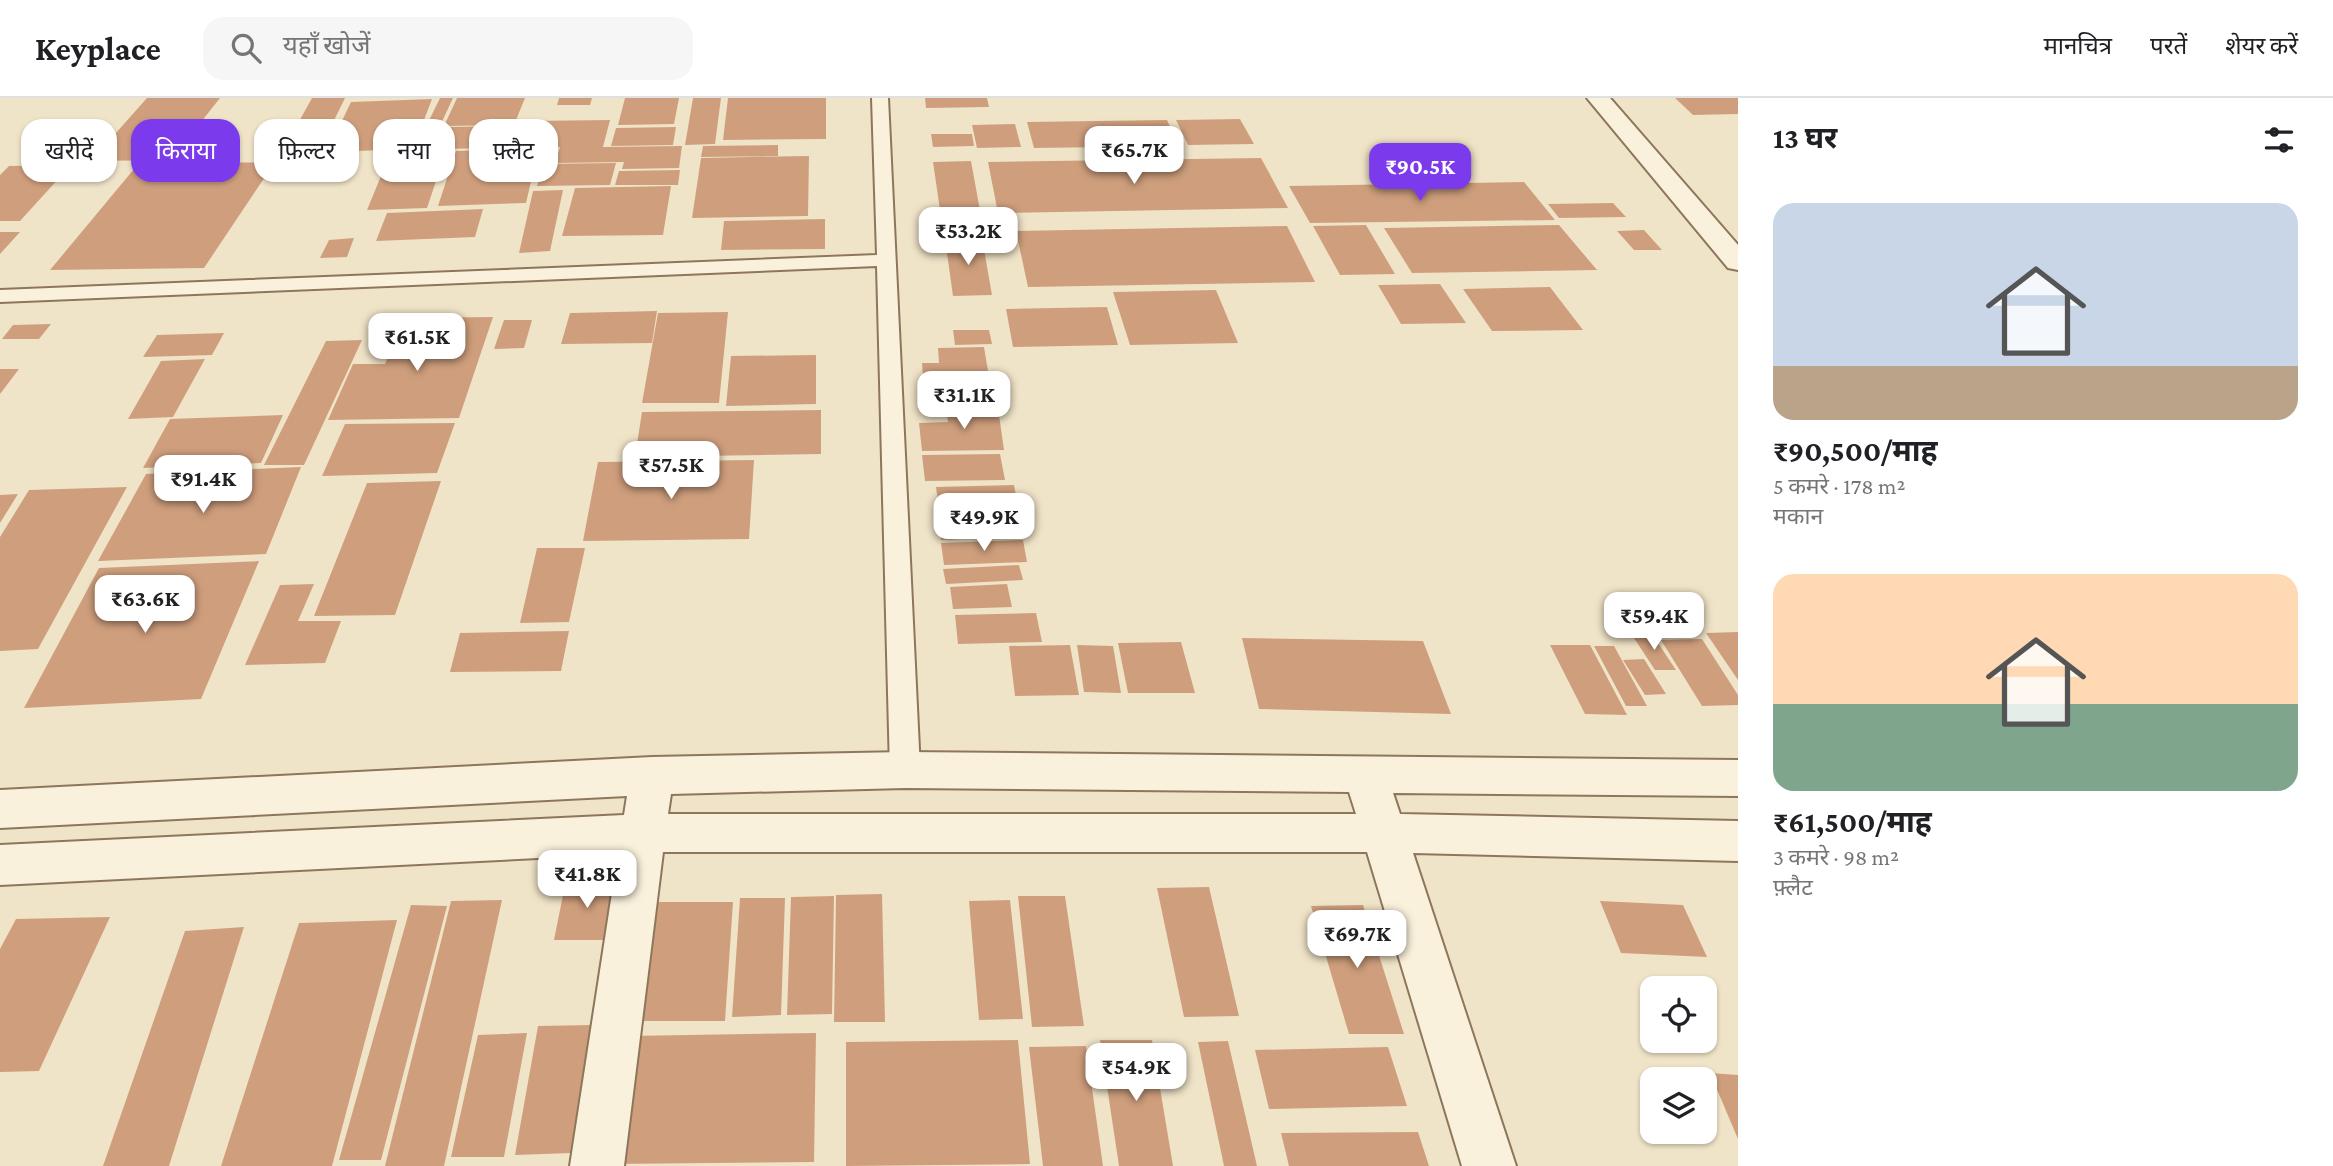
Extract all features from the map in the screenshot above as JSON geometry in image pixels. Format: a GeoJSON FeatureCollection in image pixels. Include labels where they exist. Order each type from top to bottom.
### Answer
{"type":"FeatureCollection","features":[{"type":"Feature","properties":{"kind":"street"},"geometry":{"type":"LineString","coordinates":[[1598,98],[1738,262]]}},
{"type":"Feature","properties":{"kind":"street"},"geometry":{"type":"LineString","coordinates":[[0,809],[652,775],[905,770],[1738,778]]}},
{"type":"Feature","properties":{"kind":"street"},"geometry":{"type":"LineString","coordinates":[[1365,774],[1489,1166]]}},
{"type":"Feature","properties":{"kind":"street"},"geometry":{"type":"LineString","coordinates":[[597,1166],[652,775]]}},
{"type":"Feature","properties":{"kind":"street"},"geometry":{"type":"LineString","coordinates":[[0,865],[643,833],[1386,834],[1738,841]]}},
{"type":"Feature","properties":{"kind":"lane"},"geometry":{"type":"LineString","coordinates":[[880,98],[905,770]]}},
{"type":"Feature","properties":{"kind":"lane"},"geometry":{"type":"LineString","coordinates":[[0,296],[886,260]]}},
{"type":"Feature","properties":{"kind":"building"},"geometry":{"type":"Polygon","coordinates":[[[147,98],[220,98],[203,119],[131,119],[131,160],[117,161],[117,132],[147,98]]]}},
{"type":"Feature","properties":{"kind":"building"},"geometry":{"type":"Polygon","coordinates":[[[312,98],[345,98],[335,119],[300,119],[312,98]]]}},
{"type":"Feature","properties":{"kind":"building"},"geometry":{"type":"Polygon","coordinates":[[[440,98],[453,98],[443,119],[430,119],[440,98]]]}},
{"type":"Feature","properties":{"kind":"building"},"geometry":{"type":"Polygon","coordinates":[[[457,98],[525,98],[516,119],[469,119],[469,126],[455,126],[455,119],[447,119],[457,98]]]}},
{"type":"Feature","properties":{"kind":"building"},"geometry":{"type":"Polygon","coordinates":[[[559,98],[592,98],[590,105],[557,105],[559,98]]]}},
{"type":"Feature","properties":{"kind":"building"},"geometry":{"type":"Polygon","coordinates":[[[625,98],[679,98],[674,124],[618,125],[625,98]]]}},
{"type":"Feature","properties":{"kind":"building"},"geometry":{"type":"Polygon","coordinates":[[[693,98],[721,98],[715,144],[685,145],[693,98]]]}},
{"type":"Feature","properties":{"kind":"building"},"geometry":{"type":"Polygon","coordinates":[[[728,98],[826,98],[826,139],[723,140],[728,98]]]}},
{"type":"Feature","properties":{"kind":"building"},"geometry":{"type":"Polygon","coordinates":[[[925,98],[987,98],[989,107],[926,108],[925,98]]]}},
{"type":"Feature","properties":{"kind":"building"},"geometry":{"type":"Polygon","coordinates":[[[1675,98],[1738,98],[1738,114],[1693,115],[1675,98]]]}},
{"type":"Feature","properties":{"kind":"building"},"geometry":{"type":"Polygon","coordinates":[[[432,99],[424,119],[373,119],[373,150],[359,151],[359,119],[343,119],[351,102],[432,99]]]}},
{"type":"Feature","properties":{"kind":"building"},"geometry":{"type":"Polygon","coordinates":[[[1240,119],[1254,144],[1188,145],[1176,120],[1240,119]]]}},
{"type":"Feature","properties":{"kind":"building"},"geometry":{"type":"Polygon","coordinates":[[[610,120],[603,147],[682,146],[679,168],[622,169],[624,162],[558,163],[558,121],[610,120]]]}},
{"type":"Feature","properties":{"kind":"building"},"geometry":{"type":"Polygon","coordinates":[[[1167,120],[1179,146],[1034,148],[1027,122],[1167,120]]]}},
{"type":"Feature","properties":{"kind":"building"},"geometry":{"type":"Polygon","coordinates":[[[1015,124],[1021,147],[977,148],[972,125],[1015,124]]]}},
{"type":"Feature","properties":{"kind":"building"},"geometry":{"type":"Polygon","coordinates":[[[455,127],[469,127],[469,149],[455,149],[455,127]]]}},
{"type":"Feature","properties":{"kind":"building"},"geometry":{"type":"Polygon","coordinates":[[[676,127],[673,145],[611,146],[616,128],[676,127]]]}},
{"type":"Feature","properties":{"kind":"building"},"geometry":{"type":"Polygon","coordinates":[[[931,134],[972,134],[974,146],[933,147],[931,134]]]}},
{"type":"Feature","properties":{"kind":"building"},"geometry":{"type":"Polygon","coordinates":[[[778,145],[778,156],[701,157],[703,146],[778,145]]]}},
{"type":"Feature","properties":{"kind":"building"},"geometry":{"type":"Polygon","coordinates":[[[469,150],[469,182],[531,182],[526,203],[438,206],[446,182],[455,182],[456,151],[469,150]]]}},
{"type":"Feature","properties":{"kind":"building"},"geometry":{"type":"Polygon","coordinates":[[[809,156],[808,216],[692,218],[701,158],[809,156]]]}},
{"type":"Feature","properties":{"kind":"building"},"geometry":{"type":"Polygon","coordinates":[[[1261,158],[1288,208],[998,213],[988,162],[1261,158]]]}},
{"type":"Feature","properties":{"kind":"building"},"geometry":{"type":"Polygon","coordinates":[[[971,161],[981,216],[941,217],[933,162],[971,161]]]}},
{"type":"Feature","properties":{"kind":"building"},"geometry":{"type":"Polygon","coordinates":[[[240,162],[254,162],[254,182],[262,182],[204,268],[50,270],[131,173],[131,182],[240,182],[240,162]]]}},
{"type":"Feature","properties":{"kind":"building"},"geometry":{"type":"Polygon","coordinates":[[[616,163],[610,185],[537,186],[538,182],[558,182],[558,164],[616,163]]]}},
{"type":"Feature","properties":{"kind":"building"},"geometry":{"type":"Polygon","coordinates":[[[9,166],[21,166],[21,182],[56,182],[20,221],[0,221],[0,175],[9,166]]]}},
{"type":"Feature","properties":{"kind":"building"},"geometry":{"type":"Polygon","coordinates":[[[680,170],[678,185],[615,185],[619,171],[680,170]]]}},
{"type":"Feature","properties":{"kind":"building"},"geometry":{"type":"Polygon","coordinates":[[[379,182],[436,182],[427,208],[367,210],[379,182]]]}},
{"type":"Feature","properties":{"kind":"building"},"geometry":{"type":"Polygon","coordinates":[[[1524,182],[1555,220],[1310,223],[1289,186],[1524,182]]]}},
{"type":"Feature","properties":{"kind":"building"},"geometry":{"type":"Polygon","coordinates":[[[671,186],[663,235],[562,236],[575,188],[671,186]]]}},
{"type":"Feature","properties":{"kind":"building"},"geometry":{"type":"Polygon","coordinates":[[[563,190],[550,251],[519,253],[533,191],[563,190]]]}},
{"type":"Feature","properties":{"kind":"building"},"geometry":{"type":"Polygon","coordinates":[[[1613,203],[1626,217],[1559,218],[1548,204],[1613,203]]]}},
{"type":"Feature","properties":{"kind":"building"},"geometry":{"type":"Polygon","coordinates":[[[483,209],[475,237],[376,241],[387,213],[483,209]]]}},
{"type":"Feature","properties":{"kind":"building"},"geometry":{"type":"Polygon","coordinates":[[[825,219],[825,249],[721,250],[724,221],[825,219]]]}},
{"type":"Feature","properties":{"kind":"building"},"geometry":{"type":"Polygon","coordinates":[[[1366,225],[1395,274],[1340,275],[1313,226],[1366,225]]]}},
{"type":"Feature","properties":{"kind":"building"},"geometry":{"type":"Polygon","coordinates":[[[1559,225],[1597,270],[1412,273],[1384,228],[1559,225]]]}},
{"type":"Feature","properties":{"kind":"building"},"geometry":{"type":"Polygon","coordinates":[[[1287,226],[1315,282],[1028,287],[1016,231],[1287,226]]]}},
{"type":"Feature","properties":{"kind":"building"},"geometry":{"type":"Polygon","coordinates":[[[1644,230],[1662,250],[1634,250],[1617,231],[1644,230]]]}},
{"type":"Feature","properties":{"kind":"building"},"geometry":{"type":"Polygon","coordinates":[[[0,232],[20,232],[0,254],[0,232]]]}},
{"type":"Feature","properties":{"kind":"building"},"geometry":{"type":"Polygon","coordinates":[[[354,238],[347,257],[320,258],[329,240],[354,238]]]}},
{"type":"Feature","properties":{"kind":"building"},"geometry":{"type":"Polygon","coordinates":[[[982,238],[992,295],[953,296],[945,239],[982,238]]]}},
{"type":"Feature","properties":{"kind":"building"},"geometry":{"type":"Polygon","coordinates":[[[1440,284],[1466,323],[1401,324],[1378,285],[1440,284]]]}},
{"type":"Feature","properties":{"kind":"building"},"geometry":{"type":"Polygon","coordinates":[[[1550,287],[1583,330],[1492,331],[1463,289],[1550,287]]]}},
{"type":"Feature","properties":{"kind":"building"},"geometry":{"type":"Polygon","coordinates":[[[1216,290],[1238,343],[1130,345],[1113,292],[1216,290]]]}},
{"type":"Feature","properties":{"kind":"building"},"geometry":{"type":"Polygon","coordinates":[[[1107,307],[1118,345],[1013,347],[1006,309],[1107,307]]]}},
{"type":"Feature","properties":{"kind":"building"},"geometry":{"type":"Polygon","coordinates":[[[657,311],[652,343],[561,344],[570,313],[657,311]]]}},
{"type":"Feature","properties":{"kind":"building"},"geometry":{"type":"Polygon","coordinates":[[[728,312],[719,403],[642,403],[658,313],[728,312]]]}},
{"type":"Feature","properties":{"kind":"building"},"geometry":{"type":"Polygon","coordinates":[[[493,317],[459,418],[328,420],[353,364],[385,364],[406,318],[493,317]]]}},
{"type":"Feature","properties":{"kind":"building"},"geometry":{"type":"Polygon","coordinates":[[[504,320],[532,320],[524,348],[494,349],[504,320]]]}},
{"type":"Feature","properties":{"kind":"building"},"geometry":{"type":"Polygon","coordinates":[[[51,324],[39,339],[2,339],[13,325],[51,324]]]}},
{"type":"Feature","properties":{"kind":"building"},"geometry":{"type":"Polygon","coordinates":[[[953,330],[989,330],[992,344],[955,345],[953,330]]]}},
{"type":"Feature","properties":{"kind":"building"},"geometry":{"type":"Polygon","coordinates":[[[224,333],[212,355],[143,357],[157,335],[224,333]]]}},
{"type":"Feature","properties":{"kind":"building"},"geometry":{"type":"Polygon","coordinates":[[[362,340],[304,465],[264,465],[326,341],[362,340]]]}},
{"type":"Feature","properties":{"kind":"building"},"geometry":{"type":"Polygon","coordinates":[[[984,347],[989,377],[923,378],[922,363],[939,363],[938,348],[984,347]]]}},
{"type":"Feature","properties":{"kind":"building"},"geometry":{"type":"Polygon","coordinates":[[[816,355],[816,404],[726,406],[731,356],[816,355]]]}},
{"type":"Feature","properties":{"kind":"building"},"geometry":{"type":"Polygon","coordinates":[[[205,359],[173,417],[128,419],[161,361],[205,359]]]}},
{"type":"Feature","properties":{"kind":"building"},"geometry":{"type":"Polygon","coordinates":[[[0,369],[19,369],[0,394],[0,369]]]}},
{"type":"Feature","properties":{"kind":"building"},"geometry":{"type":"Polygon","coordinates":[[[997,380],[1001,405],[926,407],[924,382],[997,380]]]}},
{"type":"Feature","properties":{"kind":"building"},"geometry":{"type":"Polygon","coordinates":[[[998,408],[1004,450],[922,451],[919,423],[948,422],[946,409],[998,408]]]}},
{"type":"Feature","properties":{"kind":"building"},"geometry":{"type":"Polygon","coordinates":[[[821,410],[821,454],[635,457],[642,412],[821,410]]]}},
{"type":"Feature","properties":{"kind":"building"},"geometry":{"type":"Polygon","coordinates":[[[283,415],[261,463],[143,468],[170,419],[283,415]]]}},
{"type":"Feature","properties":{"kind":"building"},"geometry":{"type":"Polygon","coordinates":[[[455,423],[437,473],[322,476],[345,424],[455,423]]]}},
{"type":"Feature","properties":{"kind":"building"},"geometry":{"type":"Polygon","coordinates":[[[1000,454],[1005,480],[925,481],[922,455],[1000,454]]]}},
{"type":"Feature","properties":{"kind":"building"},"geometry":{"type":"Polygon","coordinates":[[[754,460],[749,539],[583,541],[598,462],[754,460]]]}},
{"type":"Feature","properties":{"kind":"building"},"geometry":{"type":"Polygon","coordinates":[[[301,467],[266,554],[98,561],[146,474],[301,467]]]}},
{"type":"Feature","properties":{"kind":"building"},"geometry":{"type":"Polygon","coordinates":[[[441,481],[395,615],[314,616],[367,483],[441,481]]]}},
{"type":"Feature","properties":{"kind":"building"},"geometry":{"type":"Polygon","coordinates":[[[1014,485],[1019,512],[940,515],[936,487],[1014,485]]]}},
{"type":"Feature","properties":{"kind":"building"},"geometry":{"type":"Polygon","coordinates":[[[127,487],[38,649],[0,651],[0,537],[29,490],[127,487]]]}},
{"type":"Feature","properties":{"kind":"building"},"geometry":{"type":"Polygon","coordinates":[[[18,494],[0,523],[0,495],[18,494]]]}},
{"type":"Feature","properties":{"kind":"building"},"geometry":{"type":"Polygon","coordinates":[[[1020,518],[1025,536],[941,540],[938,521],[1020,518]]]}},
{"type":"Feature","properties":{"kind":"building"},"geometry":{"type":"Polygon","coordinates":[[[1023,540],[1027,562],[944,565],[941,543],[1023,540]]]}},
{"type":"Feature","properties":{"kind":"building"},"geometry":{"type":"Polygon","coordinates":[[[537,548],[585,548],[569,622],[520,623],[537,548]]]}},
{"type":"Feature","properties":{"kind":"building"},"geometry":{"type":"Polygon","coordinates":[[[259,561],[201,699],[24,708],[99,568],[259,561]]]}},
{"type":"Feature","properties":{"kind":"building"},"geometry":{"type":"Polygon","coordinates":[[[1019,565],[1023,580],[946,584],[943,569],[1019,565]]]}},
{"type":"Feature","properties":{"kind":"building"},"geometry":{"type":"Polygon","coordinates":[[[314,584],[298,621],[341,621],[325,663],[245,665],[280,585],[314,584]]]}},
{"type":"Feature","properties":{"kind":"building"},"geometry":{"type":"Polygon","coordinates":[[[1007,584],[1012,607],[953,609],[950,587],[1007,584]]]}},
{"type":"Feature","properties":{"kind":"building"},"geometry":{"type":"Polygon","coordinates":[[[1036,613],[1042,642],[958,644],[955,615],[1036,613]]]}},
{"type":"Feature","properties":{"kind":"building"},"geometry":{"type":"Polygon","coordinates":[[[569,631],[561,671],[450,672],[460,633],[569,631]]]}},
{"type":"Feature","properties":{"kind":"building"},"geometry":{"type":"Polygon","coordinates":[[[1738,632],[1738,680],[1706,633],[1738,632]]]}},
{"type":"Feature","properties":{"kind":"building"},"geometry":{"type":"Polygon","coordinates":[[[1652,634],[1676,670],[1655,670],[1632,635],[1652,634]]]}},
{"type":"Feature","properties":{"kind":"building"},"geometry":{"type":"Polygon","coordinates":[[[1242,638],[1423,641],[1451,714],[1259,709],[1242,638]]]}},
{"type":"Feature","properties":{"kind":"building"},"geometry":{"type":"Polygon","coordinates":[[[1702,639],[1738,695],[1738,705],[1702,706],[1661,640],[1702,639]]]}},
{"type":"Feature","properties":{"kind":"building"},"geometry":{"type":"Polygon","coordinates":[[[1181,642],[1195,693],[1128,693],[1118,643],[1181,642]]]}},
{"type":"Feature","properties":{"kind":"building"},"geometry":{"type":"Polygon","coordinates":[[[1070,645],[1079,695],[1015,696],[1009,646],[1070,645]]]}},
{"type":"Feature","properties":{"kind":"building"},"geometry":{"type":"Polygon","coordinates":[[[1077,645],[1113,646],[1121,693],[1084,692],[1077,645]]]}},
{"type":"Feature","properties":{"kind":"building"},"geometry":{"type":"Polygon","coordinates":[[[1550,645],[1590,645],[1627,715],[1585,714],[1550,645]]]}},
{"type":"Feature","properties":{"kind":"building"},"geometry":{"type":"Polygon","coordinates":[[[1594,646],[1614,646],[1647,706],[1626,706],[1594,646]]]}},
{"type":"Feature","properties":{"kind":"building"},"geometry":{"type":"Polygon","coordinates":[[[1644,659],[1666,694],[1645,695],[1623,660],[1644,659]]]}},
{"type":"Feature","properties":{"kind":"building"},"geometry":{"type":"Polygon","coordinates":[[[618,879],[610,940],[554,940],[566,880],[618,879]]]}},
{"type":"Feature","properties":{"kind":"building"},"geometry":{"type":"Polygon","coordinates":[[[1209,887],[1239,1016],[1184,1017],[1157,888],[1209,887]]]}},
{"type":"Feature","properties":{"kind":"building"},"geometry":{"type":"Polygon","coordinates":[[[882,894],[885,1022],[834,1022],[836,895],[882,894]]]}},
{"type":"Feature","properties":{"kind":"building"},"geometry":{"type":"Polygon","coordinates":[[[834,896],[832,1014],[787,1015],[791,897],[834,896]]]}},
{"type":"Feature","properties":{"kind":"building"},"geometry":{"type":"Polygon","coordinates":[[[1018,896],[1065,896],[1084,1026],[1032,1027],[1018,896]]]}},
{"type":"Feature","properties":{"kind":"building"},"geometry":{"type":"Polygon","coordinates":[[[740,898],[785,898],[781,1015],[732,1017],[740,898]]]}},
{"type":"Feature","properties":{"kind":"building"},"geometry":{"type":"Polygon","coordinates":[[[502,900],[444,1166],[385,1166],[451,901],[502,900]]]}},
{"type":"Feature","properties":{"kind":"building"},"geometry":{"type":"Polygon","coordinates":[[[1010,900],[1023,1019],[979,1020],[969,901],[1010,900]]]}},
{"type":"Feature","properties":{"kind":"building"},"geometry":{"type":"Polygon","coordinates":[[[1600,901],[1683,905],[1707,957],[1621,953],[1600,901]]]}},
{"type":"Feature","properties":{"kind":"building"},"geometry":{"type":"Polygon","coordinates":[[[656,902],[733,902],[725,1021],[642,1021],[656,902]]]}},
{"type":"Feature","properties":{"kind":"building"},"geometry":{"type":"Polygon","coordinates":[[[411,905],[447,906],[381,1160],[339,1160],[411,905]]]}},
{"type":"Feature","properties":{"kind":"building"},"geometry":{"type":"Polygon","coordinates":[[[1363,905],[1404,1034],[1349,1034],[1311,906],[1363,905]]]}},
{"type":"Feature","properties":{"kind":"building"},"geometry":{"type":"Polygon","coordinates":[[[110,917],[39,1071],[0,1072],[0,949],[16,919],[110,917]]]}},
{"type":"Feature","properties":{"kind":"building"},"geometry":{"type":"Polygon","coordinates":[[[397,920],[332,1166],[221,1166],[299,923],[397,920]]]}},
{"type":"Feature","properties":{"kind":"building"},"geometry":{"type":"Polygon","coordinates":[[[244,927],[169,1166],[103,1166],[185,931],[244,927]]]}},
{"type":"Feature","properties":{"kind":"building"},"geometry":{"type":"Polygon","coordinates":[[[591,1025],[572,1153],[515,1155],[538,1026],[591,1025]]]}},
{"type":"Feature","properties":{"kind":"building"},"geometry":{"type":"Polygon","coordinates":[[[527,1033],[504,1157],[451,1157],[478,1035],[527,1033]]]}},
{"type":"Feature","properties":{"kind":"building"},"geometry":{"type":"Polygon","coordinates":[[[816,1033],[814,1162],[611,1164],[627,1036],[816,1033]]]}},
{"type":"Feature","properties":{"kind":"building"},"geometry":{"type":"Polygon","coordinates":[[[1018,1040],[1030,1164],[846,1166],[846,1042],[1018,1040]]]}},
{"type":"Feature","properties":{"kind":"building"},"geometry":{"type":"Polygon","coordinates":[[[1100,1040],[1152,1040],[1173,1166],[1119,1166],[1100,1040]]]}},
{"type":"Feature","properties":{"kind":"building"},"geometry":{"type":"Polygon","coordinates":[[[1228,1041],[1257,1166],[1224,1166],[1198,1042],[1228,1041]]]}},
{"type":"Feature","properties":{"kind":"building"},"geometry":{"type":"Polygon","coordinates":[[[1086,1046],[1103,1166],[1043,1166],[1029,1047],[1086,1046]]]}},
{"type":"Feature","properties":{"kind":"building"},"geometry":{"type":"Polygon","coordinates":[[[1388,1047],[1407,1106],[1269,1109],[1255,1050],[1388,1047]]]}},
{"type":"Feature","properties":{"kind":"building"},"geometry":{"type":"Polygon","coordinates":[[[1717,1074],[1738,1075],[1738,1139],[1717,1090],[1717,1074]]]}},
{"type":"Feature","properties":{"kind":"building"},"geometry":{"type":"Polygon","coordinates":[[[1418,1132],[1429,1166],[1289,1166],[1281,1133],[1418,1132]]]}}]}
